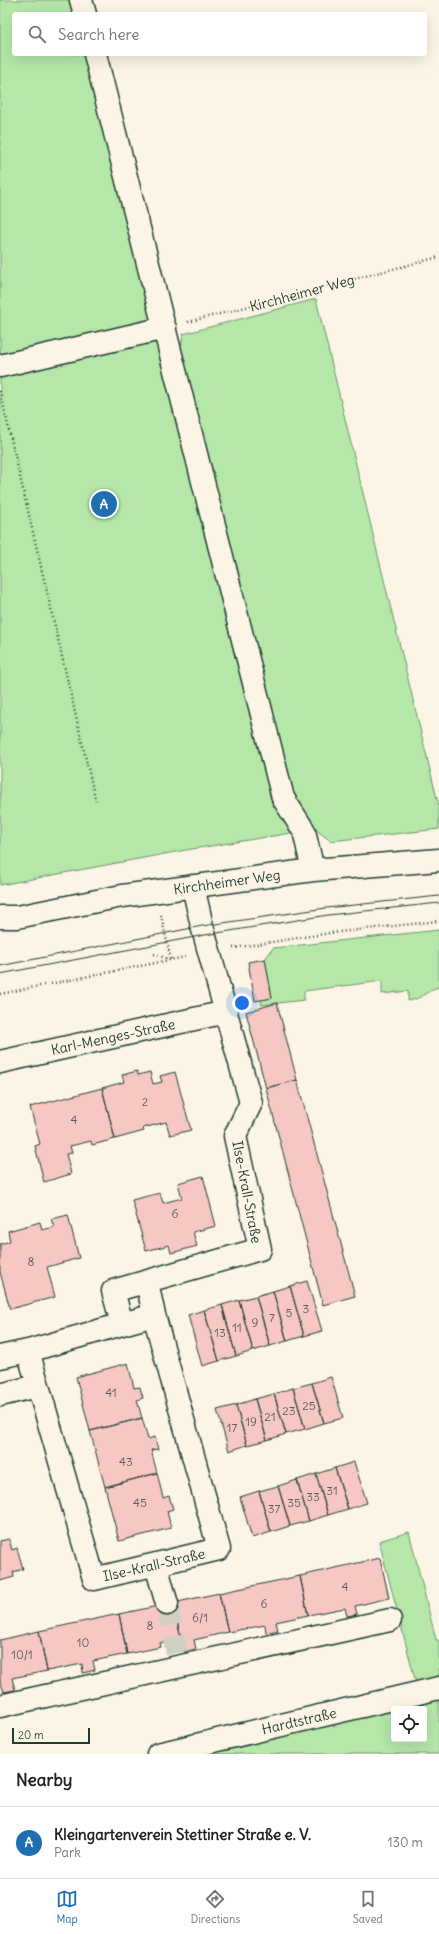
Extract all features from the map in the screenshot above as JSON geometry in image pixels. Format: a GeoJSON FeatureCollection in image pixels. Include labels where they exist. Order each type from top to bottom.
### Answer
{"type":"FeatureCollection","features":[{"type":"Feature","properties":{"kind":"street"},"geometry":{"type":"LineString","coordinates":[[81,0],[84,12]]}},
{"type":"Feature","properties":{"kind":"street"},"geometry":{"type":"LineString","coordinates":[[96,56],[283,798],[304,831],[313,870]]}},
{"type":"Feature","properties":{"kind":"street"},"geometry":{"type":"LineString","coordinates":[[0,366],[165,328]]}},
{"type":"Feature","properties":{"kind":"street","name":"Kirchheimer Weg"},"geometry":{"type":"LineString","coordinates":[[6,920],[114,898],[194,886],[313,870],[439,860]]}},
{"type":"Feature","properties":{"kind":"street","name":"Ilse-Krall-Straße"},"geometry":{"type":"LineString","coordinates":[[122,1324],[113,1290],[147,1282],[260,1249],[235,1136],[251,1103],[209,952],[194,886]]}},
{"type":"Feature","properties":{"kind":"street","name":"Karl-Menges-Straße"},"geometry":{"type":"LineString","coordinates":[[0,1062],[226,1012]]}},
{"type":"Feature","properties":{"kind":"street","name":"Ilse-Krall-Straße"},"geometry":{"type":"LineString","coordinates":[[28,1351],[94,1579],[219,1549],[154,1315],[147,1282]]}},
{"type":"Feature","properties":{"kind":"street"},"geometry":{"type":"LineString","coordinates":[[0,1357],[28,1351],[154,1315]]}},
{"type":"Feature","properties":{"kind":"street"},"geometry":{"type":"LineString","coordinates":[[1,1391],[37,1386]]}},
{"type":"Feature","properties":{"kind":"street"},"geometry":{"type":"LineString","coordinates":[[156,1565],[167,1604]]}},
{"type":"Feature","properties":{"kind":"street"},"geometry":{"type":"LineString","coordinates":[[0,1706],[179,1659],[390,1620]]}},
{"type":"Feature","properties":{"kind":"street","name":"Hardtstraße"},"geometry":{"type":"LineString","coordinates":[[158,1754],[439,1688]]}},
{"type":"Feature","properties":{"kind":"path","name":"Kirchheimer Weg"},"geometry":{"type":"LineString","coordinates":[[165,328],[439,257]]}},
{"type":"Feature","properties":{"kind":"path"},"geometry":{"type":"LineString","coordinates":[[0,391],[96,802]]}},
{"type":"Feature","properties":{"kind":"path"},"geometry":{"type":"LineString","coordinates":[[155,892],[171,960]]}},
{"type":"Feature","properties":{"kind":"path"},"geometry":{"type":"LineString","coordinates":[[0,994],[209,952],[330,933],[439,921]]}},
{"type":"Feature","properties":{"kind":"path"},"geometry":{"type":"LineString","coordinates":[[154,954],[171,960]]}},
{"type":"Feature","properties":{"kind":"green space"},"geometry":{"type":"Polygon","coordinates":[[[0,0],[81,0],[84,12],[12,12],[12,56],[96,56],[253,679],[304,831],[186,850],[0,885],[0,0]]]}},
{"type":"Feature","properties":{"kind":"green space"},"geometry":{"type":"Polygon","coordinates":[[[316,299],[439,807],[439,829],[331,841],[312,827],[289,789],[180,355],[183,334],[316,299]]]}},
{"type":"Feature","properties":{"kind":"green space"},"geometry":{"type":"Polygon","coordinates":[[[439,930],[439,987],[418,998],[408,1001],[408,991],[382,994],[382,981],[304,991],[304,1000],[261,1005],[261,1000],[272,998],[265,959],[273,948],[439,930]]]}},
{"type":"Feature","properties":{"kind":"green space"},"geometry":{"type":"Polygon","coordinates":[[[409,1532],[436,1640],[439,1640],[439,1683],[417,1687],[379,1541],[409,1532]]]}},
{"type":"Feature","properties":{"kind":"green space"},"geometry":{"type":"Polygon","coordinates":[[[439,1693],[439,1754],[207,1754],[426,1696],[439,1693]]]}},
{"type":"Feature","properties":{"kind":"building"},"geometry":{"type":"Polygon","coordinates":[[[265,959],[272,998],[255,1001],[248,962],[265,959]]]}},
{"type":"Feature","properties":{"kind":"building"},"geometry":{"type":"Polygon","coordinates":[[[277,1003],[297,1080],[266,1088],[246,1012],[277,1003]]]}},
{"type":"Feature","properties":{"kind":"building"},"geometry":{"type":"Polygon","coordinates":[[[137,1071],[138,1075],[150,1072],[153,1084],[162,1082],[160,1076],[175,1072],[191,1130],[170,1135],[166,1122],[143,1128],[144,1131],[115,1139],[102,1088],[124,1082],[122,1075],[137,1071]]]}},
{"type":"Feature","properties":{"kind":"building"},"geometry":{"type":"Polygon","coordinates":[[[297,1080],[355,1296],[323,1305],[266,1088],[297,1080]]]}},
{"type":"Feature","properties":{"kind":"building"},"geometry":{"type":"Polygon","coordinates":[[[102,1088],[115,1139],[92,1145],[91,1141],[70,1146],[72,1153],[66,1154],[71,1174],[44,1182],[35,1146],[40,1144],[30,1107],[102,1088]]]}},
{"type":"Feature","properties":{"kind":"building"},"geometry":{"type":"Polygon","coordinates":[[[203,1176],[216,1226],[193,1232],[197,1246],[171,1253],[169,1245],[146,1251],[132,1200],[160,1193],[163,1203],[182,1198],[178,1183],[203,1176]]]}},
{"type":"Feature","properties":{"kind":"building"},"geometry":{"type":"Polygon","coordinates":[[[68,1215],[79,1258],[47,1267],[55,1297],[10,1309],[0,1272],[0,1244],[10,1241],[8,1231],[40,1222],[42,1230],[54,1227],[51,1219],[68,1215]]]}},
{"type":"Feature","properties":{"kind":"building"},"geometry":{"type":"Polygon","coordinates":[[[307,1281],[322,1331],[304,1336],[290,1286],[307,1281]]]}},
{"type":"Feature","properties":{"kind":"building"},"geometry":{"type":"Polygon","coordinates":[[[290,1286],[304,1336],[287,1341],[273,1291],[290,1286]]]}},
{"type":"Feature","properties":{"kind":"building"},"geometry":{"type":"Polygon","coordinates":[[[273,1291],[287,1341],[270,1346],[256,1296],[273,1291]]]}},
{"type":"Feature","properties":{"kind":"building"},"geometry":{"type":"Polygon","coordinates":[[[256,1296],[270,1346],[253,1351],[239,1300],[256,1296]]]}},
{"type":"Feature","properties":{"kind":"building"},"geometry":{"type":"Polygon","coordinates":[[[239,1300],[253,1351],[236,1356],[222,1305],[239,1300]]]}},
{"type":"Feature","properties":{"kind":"building"},"geometry":{"type":"Polygon","coordinates":[[[222,1305],[236,1356],[219,1361],[204,1310],[222,1305]]]}},
{"type":"Feature","properties":{"kind":"building"},"geometry":{"type":"Polygon","coordinates":[[[204,1310],[219,1361],[202,1366],[188,1315],[204,1310]]]}},
{"type":"Feature","properties":{"kind":"building"},"geometry":{"type":"Polygon","coordinates":[[[128,1363],[134,1388],[140,1387],[143,1398],[137,1400],[142,1418],[90,1431],[76,1377],[128,1363]]]}},
{"type":"Feature","properties":{"kind":"building"},"geometry":{"type":"Polygon","coordinates":[[[331,1377],[343,1418],[324,1423],[312,1383],[331,1377]]]}},
{"type":"Feature","properties":{"kind":"building"},"geometry":{"type":"Polygon","coordinates":[[[312,1383],[324,1423],[305,1429],[293,1388],[312,1383]]]}},
{"type":"Feature","properties":{"kind":"building"},"geometry":{"type":"Polygon","coordinates":[[[293,1388],[305,1429],[286,1434],[274,1394],[293,1388]]]}},
{"type":"Feature","properties":{"kind":"building"},"geometry":{"type":"Polygon","coordinates":[[[274,1394],[286,1434],[267,1440],[255,1399],[274,1394]]]}},
{"type":"Feature","properties":{"kind":"building"},"geometry":{"type":"Polygon","coordinates":[[[255,1399],[267,1440],[247,1445],[236,1405],[255,1399]]]}},
{"type":"Feature","properties":{"kind":"building"},"geometry":{"type":"Polygon","coordinates":[[[236,1405],[247,1445],[229,1451],[217,1410],[236,1405]]]}},
{"type":"Feature","properties":{"kind":"building"},"geometry":{"type":"Polygon","coordinates":[[[142,1418],[148,1439],[155,1437],[158,1449],[151,1450],[157,1473],[105,1487],[90,1431],[142,1418]]]}},
{"type":"Feature","properties":{"kind":"building"},"geometry":{"type":"Polygon","coordinates":[[[354,1462],[367,1503],[348,1509],[335,1468],[354,1462]]]}},
{"type":"Feature","properties":{"kind":"building"},"geometry":{"type":"Polygon","coordinates":[[[335,1468],[348,1509],[328,1515],[316,1474],[335,1468]]]}},
{"type":"Feature","properties":{"kind":"building"},"geometry":{"type":"Polygon","coordinates":[[[157,1473],[163,1498],[169,1496],[173,1509],[167,1511],[171,1528],[119,1541],[105,1487],[157,1473]]]}},
{"type":"Feature","properties":{"kind":"building"},"geometry":{"type":"Polygon","coordinates":[[[316,1474],[328,1515],[309,1521],[297,1480],[316,1474]]]}},
{"type":"Feature","properties":{"kind":"building"},"geometry":{"type":"Polygon","coordinates":[[[297,1480],[309,1521],[290,1526],[278,1486],[297,1480]]]}},
{"type":"Feature","properties":{"kind":"building"},"geometry":{"type":"Polygon","coordinates":[[[278,1486],[290,1526],[271,1532],[259,1491],[278,1486]]]}},
{"type":"Feature","properties":{"kind":"building"},"geometry":{"type":"Polygon","coordinates":[[[259,1491],[271,1532],[252,1538],[240,1497],[259,1491]]]}},
{"type":"Feature","properties":{"kind":"building"},"geometry":{"type":"Polygon","coordinates":[[[9,1539],[12,1550],[17,1548],[23,1569],[13,1572],[14,1577],[0,1581],[0,1541],[9,1539]]]}},
{"type":"Feature","properties":{"kind":"building"},"geometry":{"type":"Polygon","coordinates":[[[380,1558],[389,1598],[355,1606],[357,1614],[347,1616],[345,1608],[308,1615],[300,1576],[380,1558]]]}},
{"type":"Feature","properties":{"kind":"building"},"geometry":{"type":"Polygon","coordinates":[[[300,1576],[308,1615],[276,1622],[278,1630],[266,1633],[265,1625],[228,1632],[219,1593],[300,1576]]]}},
{"type":"Feature","properties":{"kind":"building"},"geometry":{"type":"Polygon","coordinates":[[[219,1593],[228,1632],[194,1640],[196,1649],[184,1652],[173,1603],[219,1593]]]}},
{"type":"Feature","properties":{"kind":"building"},"geometry":{"type":"Polygon","coordinates":[[[173,1603],[181,1638],[160,1643],[161,1647],[127,1654],[119,1614],[173,1603]]]}},
{"type":"Feature","properties":{"kind":"building"},"geometry":{"type":"Polygon","coordinates":[[[119,1614],[127,1654],[93,1661],[95,1670],[83,1673],[82,1664],[47,1671],[39,1631],[119,1614]]]}},
{"type":"Feature","properties":{"kind":"building"},"geometry":{"type":"Polygon","coordinates":[[[39,1631],[47,1671],[12,1678],[15,1690],[4,1692],[0,1681],[0,1640],[39,1631]]]}},
{"type":"Feature","properties":{"kind":"tunnel"},"geometry":{"type":"LineString","coordinates":[[167,1604],[177,1653]]}},
{"type":"Feature","properties":{"kind":"tram line"},"geometry":{"type":"LineString","coordinates":[[0,966],[202,926],[326,908],[439,896]]}},
{"type":"Feature","properties":{"kind":"tram line"},"geometry":{"type":"LineString","coordinates":[[0,974],[205,935],[328,915],[439,903]]}},
{"type":"Feature","properties":{"kind":"place","name":"Kleingartenverein Stettiner Straße e. V."},"geometry":{"type":"Point","coordinates":[104,504]}}]}
